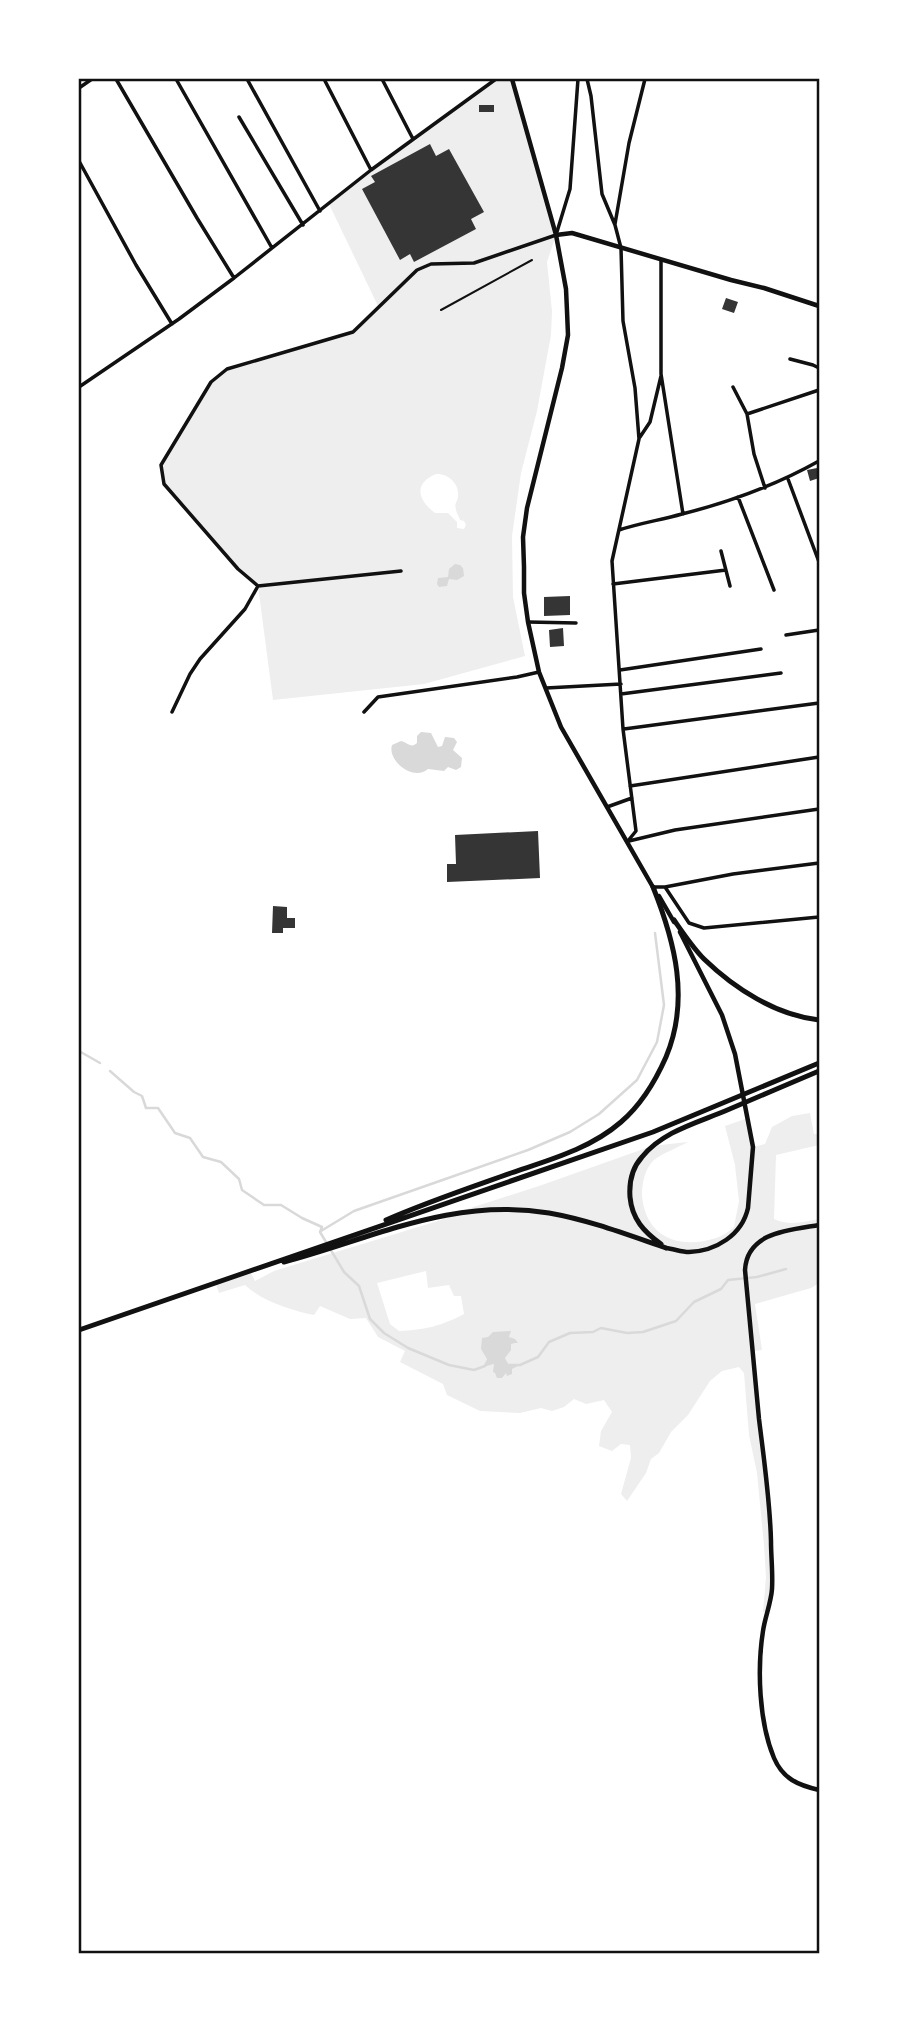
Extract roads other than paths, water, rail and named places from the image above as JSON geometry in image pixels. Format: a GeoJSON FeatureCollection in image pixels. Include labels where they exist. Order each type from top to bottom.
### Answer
{"type":"FeatureCollection","features":[{"type":"Feature","properties":{"kind":"main road"},"geometry":{"type":"LineString","coordinates":[[354,1237],[423,1203],[563,1156],[610,1131],[635,1109],[656,1080],[670,1046],[679,1004],[675,957],[653,887]]}},
{"type":"Feature","properties":{"kind":"main road"},"geometry":{"type":"LineString","coordinates":[[674,920],[703,958],[746,992],[765,1004],[819,1020]]}},
{"type":"Feature","properties":{"kind":"main road"},"geometry":{"type":"LineString","coordinates":[[666,1248],[646,1233],[638,1223],[631,1205],[633,1171],[640,1158],[666,1136],[730,1108],[819,1063]]}},
{"type":"Feature","properties":{"kind":"main road"},"geometry":{"type":"LineString","coordinates":[[79,1331],[653,1132],[732,1100],[819,1071]]}},
{"type":"Feature","properties":{"kind":"main road"},"geometry":{"type":"LineString","coordinates":[[354,1237],[455,1213],[517,1210],[579,1220],[666,1248]]}},
{"type":"Feature","properties":{"kind":"street"},"geometry":{"type":"LineString","coordinates":[[79,87],[92,79]]}},
{"type":"Feature","properties":{"kind":"street"},"geometry":{"type":"LineString","coordinates":[[116,79],[234,278]]}},
{"type":"Feature","properties":{"kind":"street"},"geometry":{"type":"LineString","coordinates":[[176,79],[272,248]]}},
{"type":"Feature","properties":{"kind":"street"},"geometry":{"type":"LineString","coordinates":[[247,79],[320,211]]}},
{"type":"Feature","properties":{"kind":"street"},"geometry":{"type":"LineString","coordinates":[[324,79],[371,170]]}},
{"type":"Feature","properties":{"kind":"street"},"geometry":{"type":"LineString","coordinates":[[382,79],[413,139]]}},
{"type":"Feature","properties":{"kind":"street"},"geometry":{"type":"LineString","coordinates":[[79,385],[172,324],[371,170],[496,79]]}},
{"type":"Feature","properties":{"kind":"street"},"geometry":{"type":"LineString","coordinates":[[512,79],[556,235],[566,289],[568,335],[527,508],[523,537],[528,622],[539,672],[561,727],[674,920],[722,1015],[735,1054],[752,1147],[748,1208],[746,1216],[734,1233],[721,1244],[703,1250],[687,1252],[666,1248]]}},
{"type":"Feature","properties":{"kind":"street"},"geometry":{"type":"LineString","coordinates":[[556,235],[570,189],[578,79]]}},
{"type":"Feature","properties":{"kind":"street"},"geometry":{"type":"LineString","coordinates":[[587,79],[602,194],[621,248],[623,321],[635,388],[639,439],[612,561],[623,729],[636,831],[627,842]]}},
{"type":"Feature","properties":{"kind":"street"},"geometry":{"type":"LineString","coordinates":[[615,225],[629,143],[645,79]]}},
{"type":"Feature","properties":{"kind":"street"},"geometry":{"type":"LineString","coordinates":[[239,117],[303,225]]}},
{"type":"Feature","properties":{"kind":"street"},"geometry":{"type":"LineString","coordinates":[[79,162],[172,324]]}},
{"type":"Feature","properties":{"kind":"street"},"geometry":{"type":"LineString","coordinates":[[401,571],[258,586],[238,569],[164,485],[161,474],[160,465],[211,382],[227,369],[353,332],[416,270],[431,264],[474,263],[556,235],[572,233],[819,306]]}},
{"type":"Feature","properties":{"kind":"street"},"geometry":{"type":"LineString","coordinates":[[661,260],[661,374],[683,514]]}},
{"type":"Feature","properties":{"kind":"street"},"geometry":{"type":"LineString","coordinates":[[790,359],[819,368]]}},
{"type":"Feature","properties":{"kind":"street"},"geometry":{"type":"LineString","coordinates":[[639,439],[650,422],[661,374]]}},
{"type":"Feature","properties":{"kind":"street"},"geometry":{"type":"LineString","coordinates":[[733,387],[747,414],[754,454],[765,488]]}},
{"type":"Feature","properties":{"kind":"street"},"geometry":{"type":"LineString","coordinates":[[747,414],[819,390]]}},
{"type":"Feature","properties":{"kind":"street"},"geometry":{"type":"LineString","coordinates":[[819,427],[819,434]]}},
{"type":"Feature","properties":{"kind":"street"},"geometry":{"type":"LineString","coordinates":[[619,530],[683,514],[765,488],[788,479],[819,461]]}},
{"type":"Feature","properties":{"kind":"street"},"geometry":{"type":"LineString","coordinates":[[788,479],[819,562]]}},
{"type":"Feature","properties":{"kind":"street"},"geometry":{"type":"LineString","coordinates":[[738,497],[775,590]]}},
{"type":"Feature","properties":{"kind":"street"},"geometry":{"type":"LineString","coordinates":[[721,551],[730,586]]}},
{"type":"Feature","properties":{"kind":"street"},"geometry":{"type":"LineString","coordinates":[[613,584],[726,570]]}},
{"type":"Feature","properties":{"kind":"street"},"geometry":{"type":"LineString","coordinates":[[172,712],[200,659],[245,608],[258,586]]}},
{"type":"Feature","properties":{"kind":"street"},"geometry":{"type":"LineString","coordinates":[[528,622],[576,623]]}},
{"type":"Feature","properties":{"kind":"street"},"geometry":{"type":"LineString","coordinates":[[786,635],[819,630]]}},
{"type":"Feature","properties":{"kind":"street"},"geometry":{"type":"LineString","coordinates":[[620,670],[761,649]]}},
{"type":"Feature","properties":{"kind":"street"},"geometry":{"type":"LineString","coordinates":[[364,712],[378,697],[539,672]]}},
{"type":"Feature","properties":{"kind":"street"},"geometry":{"type":"LineString","coordinates":[[621,694],[781,673]]}},
{"type":"Feature","properties":{"kind":"street"},"geometry":{"type":"LineString","coordinates":[[545,688],[621,684]]}},
{"type":"Feature","properties":{"kind":"street"},"geometry":{"type":"LineString","coordinates":[[623,729],[819,703]]}},
{"type":"Feature","properties":{"kind":"street"},"geometry":{"type":"LineString","coordinates":[[629,786],[819,757]]}},
{"type":"Feature","properties":{"kind":"street"},"geometry":{"type":"LineString","coordinates":[[607,807],[632,799]]}},
{"type":"Feature","properties":{"kind":"street"},"geometry":{"type":"LineString","coordinates":[[627,842],[675,830],[819,809]]}},
{"type":"Feature","properties":{"kind":"street"},"geometry":{"type":"LineString","coordinates":[[653,887],[819,863]]}},
{"type":"Feature","properties":{"kind":"street"},"geometry":{"type":"LineString","coordinates":[[665,887],[689,923],[704,928],[819,917]]}},
{"type":"Feature","properties":{"kind":"street"},"geometry":{"type":"LineString","coordinates":[[819,1225],[768,1236],[751,1247],[745,1270],[771,1537],[772,1592],[760,1658],[761,1696],[768,1737],[780,1769],[797,1784],[819,1790]]}},
{"type":"Feature","properties":{"kind":"waterway"},"geometry":{"type":"LineString","coordinates":[[321,1231],[354,1211],[528,1150],[570,1132],[599,1114],[637,1080],[657,1042],[664,1005],[655,933]]}},
{"type":"Feature","properties":{"kind":"waterway"},"geometry":{"type":"LineString","coordinates":[[79,1051],[100,1063]]}},
{"type":"Feature","properties":{"kind":"waterway"},"geometry":{"type":"LineString","coordinates":[[110,1071],[142,1096],[146,1108],[158,1108],[175,1133],[190,1138],[203,1157],[221,1162],[239,1179],[242,1190],[264,1205],[281,1205],[322,1227],[320,1232],[344,1272],[359,1286],[370,1319],[384,1333],[408,1348],[449,1365],[474,1370],[485,1366]]}},
{"type":"Feature","properties":{"kind":"waterway"},"geometry":{"type":"LineString","coordinates":[[506,1365],[520,1365],[538,1357],[549,1342],[570,1333],[593,1332],[601,1328],[627,1333],[643,1332],[676,1321],[694,1302],[721,1289],[728,1280],[757,1277],[786,1269]]}}]}
